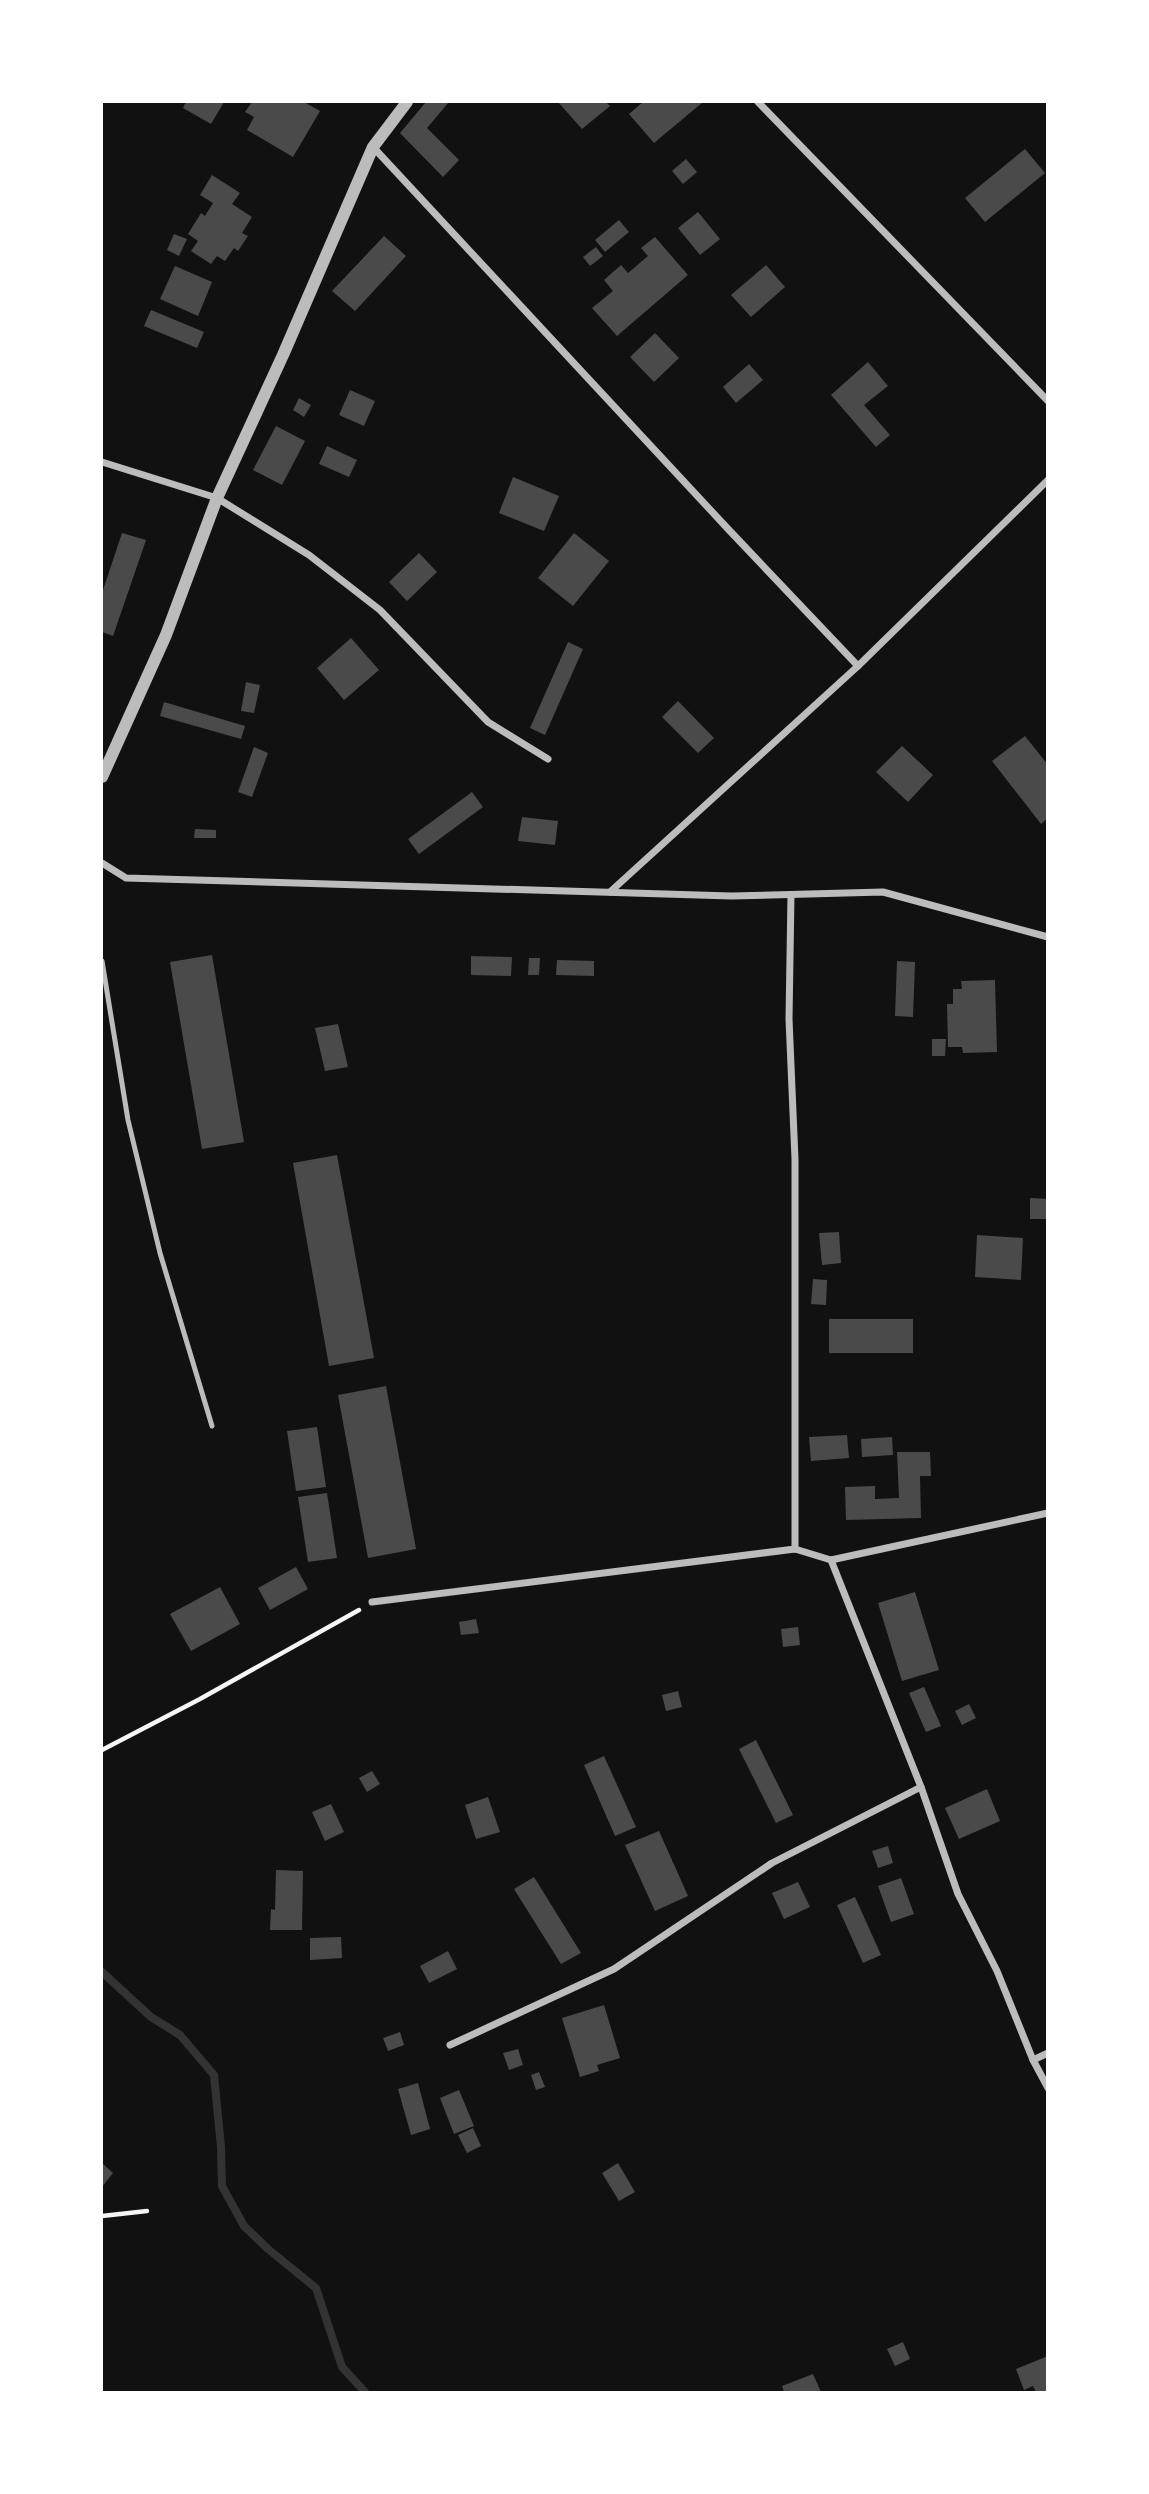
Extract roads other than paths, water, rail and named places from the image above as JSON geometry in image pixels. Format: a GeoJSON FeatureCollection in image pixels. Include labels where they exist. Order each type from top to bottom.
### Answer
{"type":"FeatureCollection","features":[{"type":"Feature","properties":{"kind":"street"},"geometry":{"type":"LineString","coordinates":[[102,777],[166,635],[217,498],[283,355],[373,147],[407,102]]}},
{"type":"Feature","properties":{"kind":"street"},"geometry":{"type":"LineString","coordinates":[[758,102],[1048,401]]}},
{"type":"Feature","properties":{"kind":"street"},"geometry":{"type":"LineString","coordinates":[[373,147],[858,666]]}},
{"type":"Feature","properties":{"kind":"street"},"geometry":{"type":"LineString","coordinates":[[102,461],[217,498],[309,555],[380,610],[488,722],[548,759]]}},
{"type":"Feature","properties":{"kind":"street"},"geometry":{"type":"LineString","coordinates":[[610,892],[858,666],[1048,480]]}},
{"type":"Feature","properties":{"kind":"street"},"geometry":{"type":"LineString","coordinates":[[102,863],[126,878],[731,896],[883,892],[1048,937]]}},
{"type":"Feature","properties":{"kind":"street"},"geometry":{"type":"LineString","coordinates":[[791,895],[789,1019],[795,1159],[795,1549]]}},
{"type":"Feature","properties":{"kind":"street"},"geometry":{"type":"LineString","coordinates":[[372,1602],[795,1549],[831,1560],[1048,1513]]}},
{"type":"Feature","properties":{"kind":"street"},"geometry":{"type":"LineString","coordinates":[[831,1560],[921,1787],[958,1894],[997,1971],[1033,2060],[1048,2088]]}},
{"type":"Feature","properties":{"kind":"street"},"geometry":{"type":"LineString","coordinates":[[450,2045],[614,1969],[772,1863],[921,1787]]}},
{"type":"Feature","properties":{"kind":"street"},"geometry":{"type":"LineString","coordinates":[[1033,2060],[1048,2053]]}},
{"type":"Feature","properties":{"kind":"lane"},"geometry":{"type":"LineString","coordinates":[[102,961],[134,1146],[160,1253],[212,1426]]}},
{"type":"Feature","properties":{"kind":"waterway"},"geometry":{"type":"LineString","coordinates":[[102,1972],[151,2017],[180,2035],[214,2075],[222,2186],[244,2226],[316,2288],[342,2367],[365,2392]]}}]}
